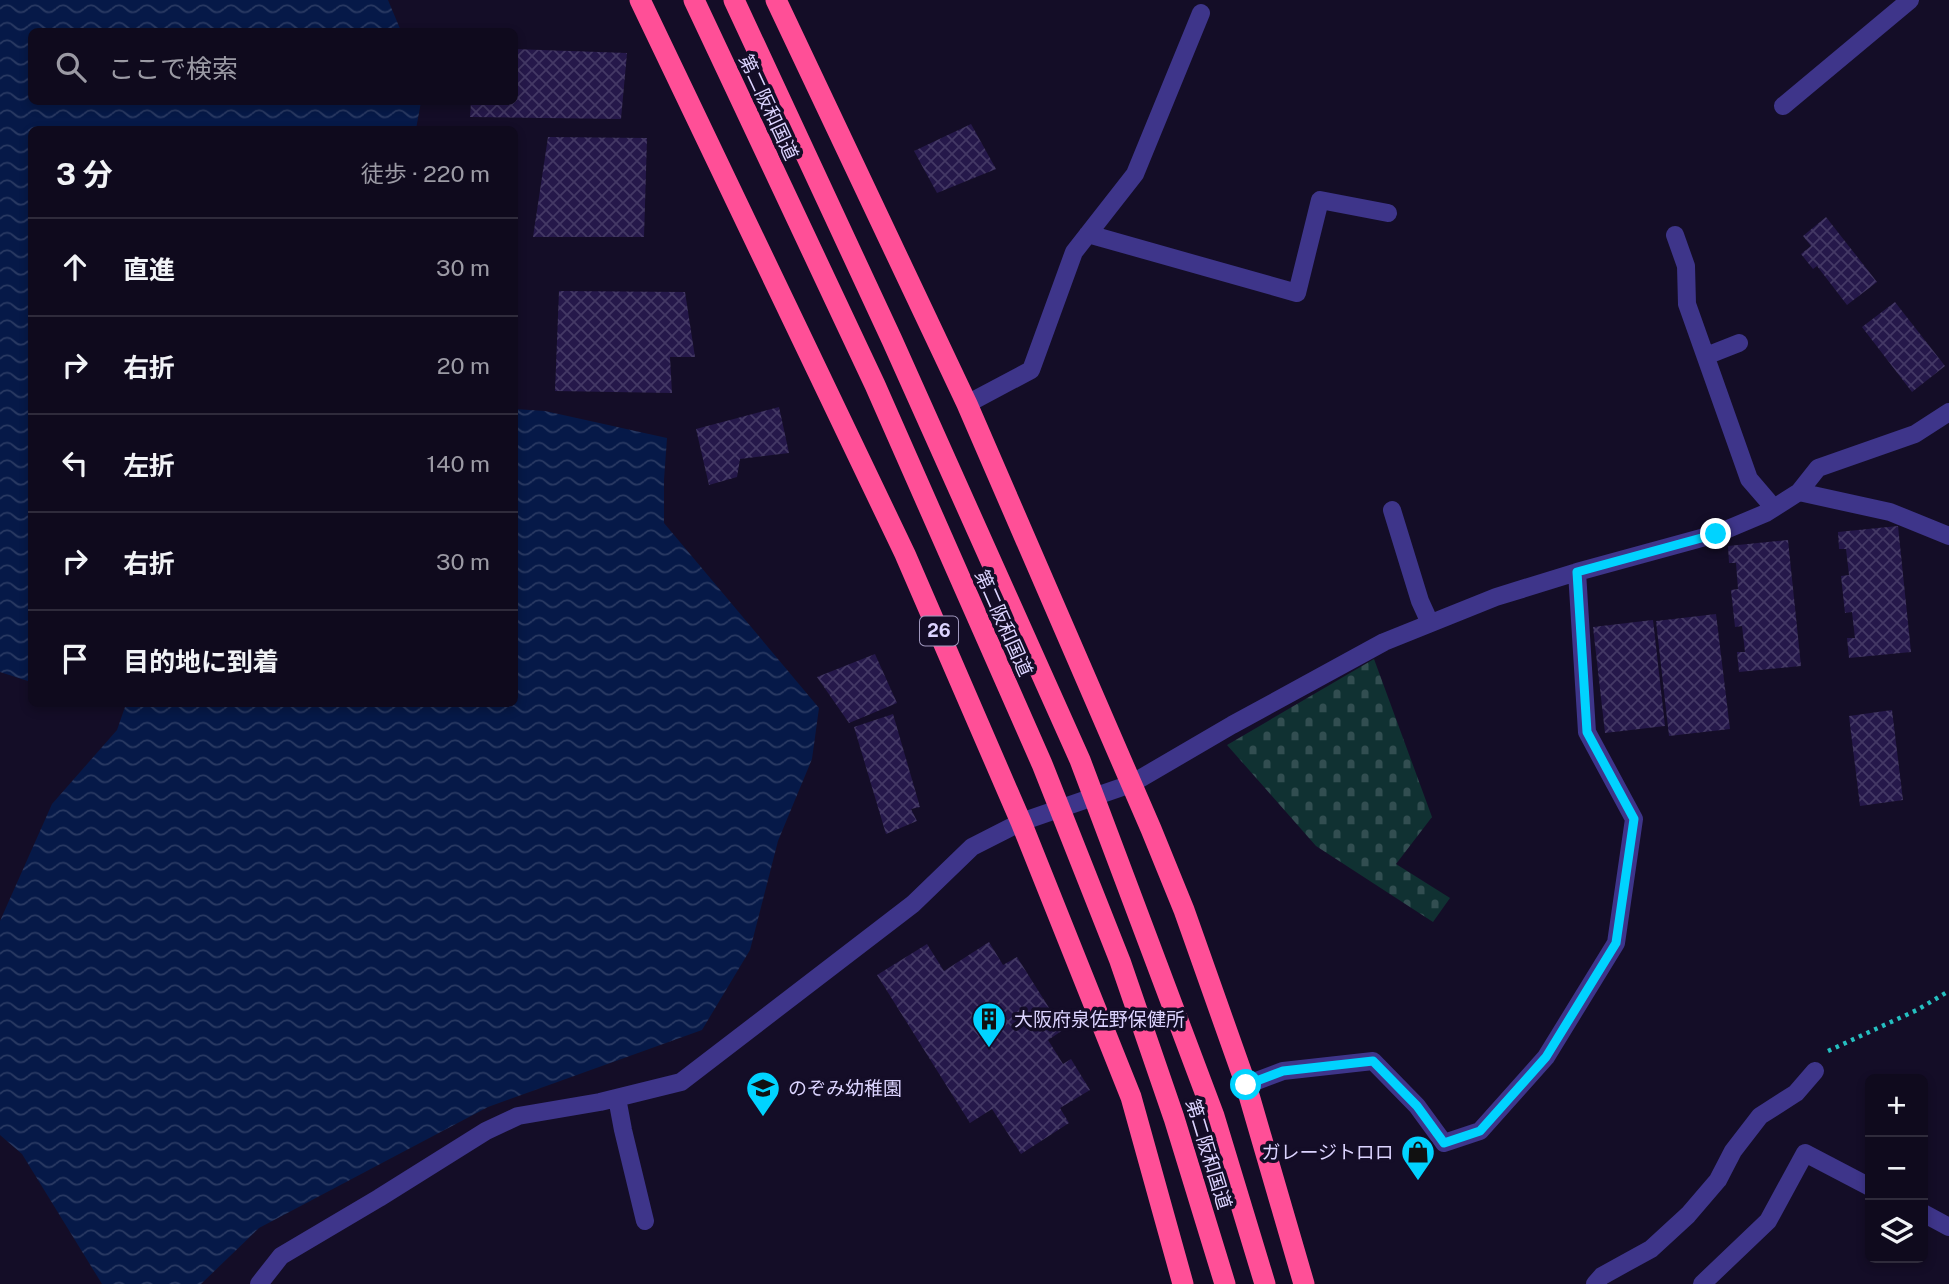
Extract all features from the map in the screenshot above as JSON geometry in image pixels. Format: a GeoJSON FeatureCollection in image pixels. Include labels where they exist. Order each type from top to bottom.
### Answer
{"type":"FeatureCollection","features":[{"type":"Feature","properties":{"kind":"highway","name":"26"},"geometry":{"type":"LineString","coordinates":[[640,0],[905,554],[1021,822],[1130,1097],[1184,1284]]}},
{"type":"Feature","properties":{"kind":"highway","name":"第二阪和国道"},"geometry":{"type":"LineString","coordinates":[[694,0],[874,385],[1042,764],[1120,961],[1174,1118],[1226,1284]]}},
{"type":"Feature","properties":{"kind":"highway","name":"第二阪和国道"},"geometry":{"type":"LineString","coordinates":[[734,0],[892,340],[1080,760],[1214,1116],[1265,1284]]}},
{"type":"Feature","properties":{"kind":"highway"},"geometry":{"type":"LineString","coordinates":[[776,0],[967,404],[1184,910],[1246,1085],[1304,1284]]}},
{"type":"Feature","properties":{"kind":"street"},"geometry":{"type":"LineString","coordinates":[[1783,107],[1910,0]]}},
{"type":"Feature","properties":{"kind":"street"},"geometry":{"type":"LineString","coordinates":[[967,404],[1031,370],[1074,252],[1135,174],[1202,13]]}},
{"type":"Feature","properties":{"kind":"street"},"geometry":{"type":"LineString","coordinates":[[1088,234],[1297,293],[1320,200],[1388,213]]}},
{"type":"Feature","properties":{"kind":"street"},"geometry":{"type":"LineString","coordinates":[[1675,235],[1686,266],[1687,303],[1749,479],[1774,508]]}},
{"type":"Feature","properties":{"kind":"street"},"geometry":{"type":"LineString","coordinates":[[1706,356],[1739,343]]}},
{"type":"Feature","properties":{"kind":"street"},"geometry":{"type":"LineString","coordinates":[[259,1284],[281,1256],[486,1130],[518,1116],[600,1102],[681,1082],[913,904],[972,847],[1021,822],[1131,784],[1384,642],[1496,597],[1716,534],[1766,513],[1799,492],[1818,468],[1915,434],[1949,412]]}},
{"type":"Feature","properties":{"kind":"street"},"geometry":{"type":"LineString","coordinates":[[1799,492],[1890,512],[1949,536]]}},
{"type":"Feature","properties":{"kind":"street"},"geometry":{"type":"LineString","coordinates":[[1392,510],[1420,601],[1430,623]]}},
{"type":"Feature","properties":{"kind":"street"},"geometry":{"type":"LineString","coordinates":[[1246,1085],[1283,1071],[1373,1061],[1417,1106],[1444,1143],[1480,1131],[1546,1057],[1616,943],[1634,819],[1587,732],[1577,572]]}},
{"type":"Feature","properties":{"kind":"street"},"geometry":{"type":"LineString","coordinates":[[1595,1284],[1602,1276],[1651,1249],[1688,1215],[1717,1180],[1733,1151],[1760,1116],[1796,1093],[1815,1071]]}},
{"type":"Feature","properties":{"kind":"street"},"geometry":{"type":"LineString","coordinates":[[617,1098],[645,1221]]}},
{"type":"Feature","properties":{"kind":"street"},"geometry":{"type":"LineString","coordinates":[[1702,1284],[1768,1222],[1804,1153],[1865,1184]]}},
{"type":"Feature","properties":{"kind":"street"},"geometry":{"type":"LineString","coordinates":[[1928,1216],[1949,1227]]}},
{"type":"Feature","properties":{"kind":"path"},"geometry":{"type":"LineString","coordinates":[[1815,1071],[1815,1063],[1830,1049],[1917,1010],[1949,991]]}},
{"type":"Feature","properties":{"kind":"green space"},"geometry":{"type":"Polygon","coordinates":[[[1374,659],[1432,817],[1396,864],[1450,898],[1433,922],[1316,846],[1227,745],[1374,659]]]}},
{"type":"Feature","properties":{"kind":"water"},"geometry":{"type":"Polygon","coordinates":[[[0,0],[388,0],[400,28],[28,28],[28,105],[420,105],[417,126],[28,126],[28,681],[0,672],[0,0]]]}},
{"type":"Feature","properties":{"kind":"water"},"geometry":{"type":"Polygon","coordinates":[[[518,409],[545,411],[667,438],[664,523],[819,708],[812,759],[778,841],[750,950],[702,1030],[488,1107],[259,1228],[201,1284],[102,1284],[22,1154],[0,1135],[0,921],[52,804],[117,730],[125,707],[518,707],[518,409]]]}},
{"type":"Feature","properties":{"kind":"building"},"geometry":{"type":"Polygon","coordinates":[[[518,49],[627,53],[621,119],[470,117],[471,105],[518,105],[518,49]]]}},
{"type":"Feature","properties":{"kind":"building"},"geometry":{"type":"Polygon","coordinates":[[[971,124],[996,169],[937,193],[914,151],[971,124]]]}},
{"type":"Feature","properties":{"kind":"building"},"geometry":{"type":"Polygon","coordinates":[[[548,137],[647,138],[644,237],[533,237],[548,137]]]}},
{"type":"Feature","properties":{"kind":"building"},"geometry":{"type":"Polygon","coordinates":[[[1826,217],[1877,282],[1847,305],[1817,266],[1813,269],[1801,254],[1811,246],[1803,236],[1826,217]]]}},
{"type":"Feature","properties":{"kind":"building"},"geometry":{"type":"Polygon","coordinates":[[[559,291],[685,292],[695,357],[670,357],[672,393],[555,391],[559,291]]]}},
{"type":"Feature","properties":{"kind":"building"},"geometry":{"type":"Polygon","coordinates":[[[1895,302],[1945,366],[1912,392],[1862,327],[1895,302]]]}},
{"type":"Feature","properties":{"kind":"building"},"geometry":{"type":"Polygon","coordinates":[[[779,407],[789,453],[740,459],[737,477],[709,485],[696,429],[779,407]]]}},
{"type":"Feature","properties":{"kind":"building"},"geometry":{"type":"Polygon","coordinates":[[[1898,526],[1911,652],[1849,658],[1847,638],[1855,638],[1852,612],[1845,613],[1841,576],[1849,575],[1846,549],[1839,549],[1838,532],[1898,526]]]}},
{"type":"Feature","properties":{"kind":"building"},"geometry":{"type":"Polygon","coordinates":[[[1788,540],[1801,666],[1739,672],[1737,652],[1745,652],[1742,626],[1735,627],[1731,590],[1738,589],[1736,563],[1729,563],[1728,546],[1788,540]]]}},
{"type":"Feature","properties":{"kind":"building"},"geometry":{"type":"Polygon","coordinates":[[[1716,614],[1730,729],[1669,736],[1656,621],[1716,614]]]}},
{"type":"Feature","properties":{"kind":"building"},"geometry":{"type":"Polygon","coordinates":[[[1653,620],[1665,726],[1605,733],[1593,627],[1653,620]]]}},
{"type":"Feature","properties":{"kind":"building"},"geometry":{"type":"Polygon","coordinates":[[[875,654],[897,703],[849,723],[817,677],[875,654]]]}},
{"type":"Feature","properties":{"kind":"building"},"geometry":{"type":"Polygon","coordinates":[[[1892,710],[1903,800],[1860,806],[1849,716],[1892,710]]]}},
{"type":"Feature","properties":{"kind":"building"},"geometry":{"type":"Polygon","coordinates":[[[893,714],[920,807],[911,809],[917,821],[886,834],[854,727],[893,714]]]}},
{"type":"Feature","properties":{"kind":"building","name":"大阪府泉佐野保健所"},"geometry":{"type":"Polygon","coordinates":[[[989,942],[1003,965],[1017,957],[1063,1030],[1048,1040],[1063,1064],[1071,1059],[1090,1090],[1060,1108],[1069,1123],[1021,1154],[992,1109],[970,1123],[877,975],[927,944],[944,971],[989,942]]]}},
{"type":"Feature","properties":{"kind":"place","name":"大阪府泉佐野保健所"},"geometry":{"type":"Point","coordinates":[989,1049]}},
{"type":"Feature","properties":{"kind":"place","name":"のぞみ幼稚園"},"geometry":{"type":"Point","coordinates":[763,1118]}},
{"type":"Feature","properties":{"kind":"place","name":"ガレージトロロ"},"geometry":{"type":"Point","coordinates":[1418,1182]}},
{"type":"Feature","properties":{"kind":"route"},"geometry":{"type":"LineString","coordinates":[[1246,1085],[1283,1071],[1373,1061],[1417,1106],[1444,1143],[1480,1131],[1546,1057],[1616,943],[1634,819],[1587,732],[1577,572],[1716,534]]}}]}
